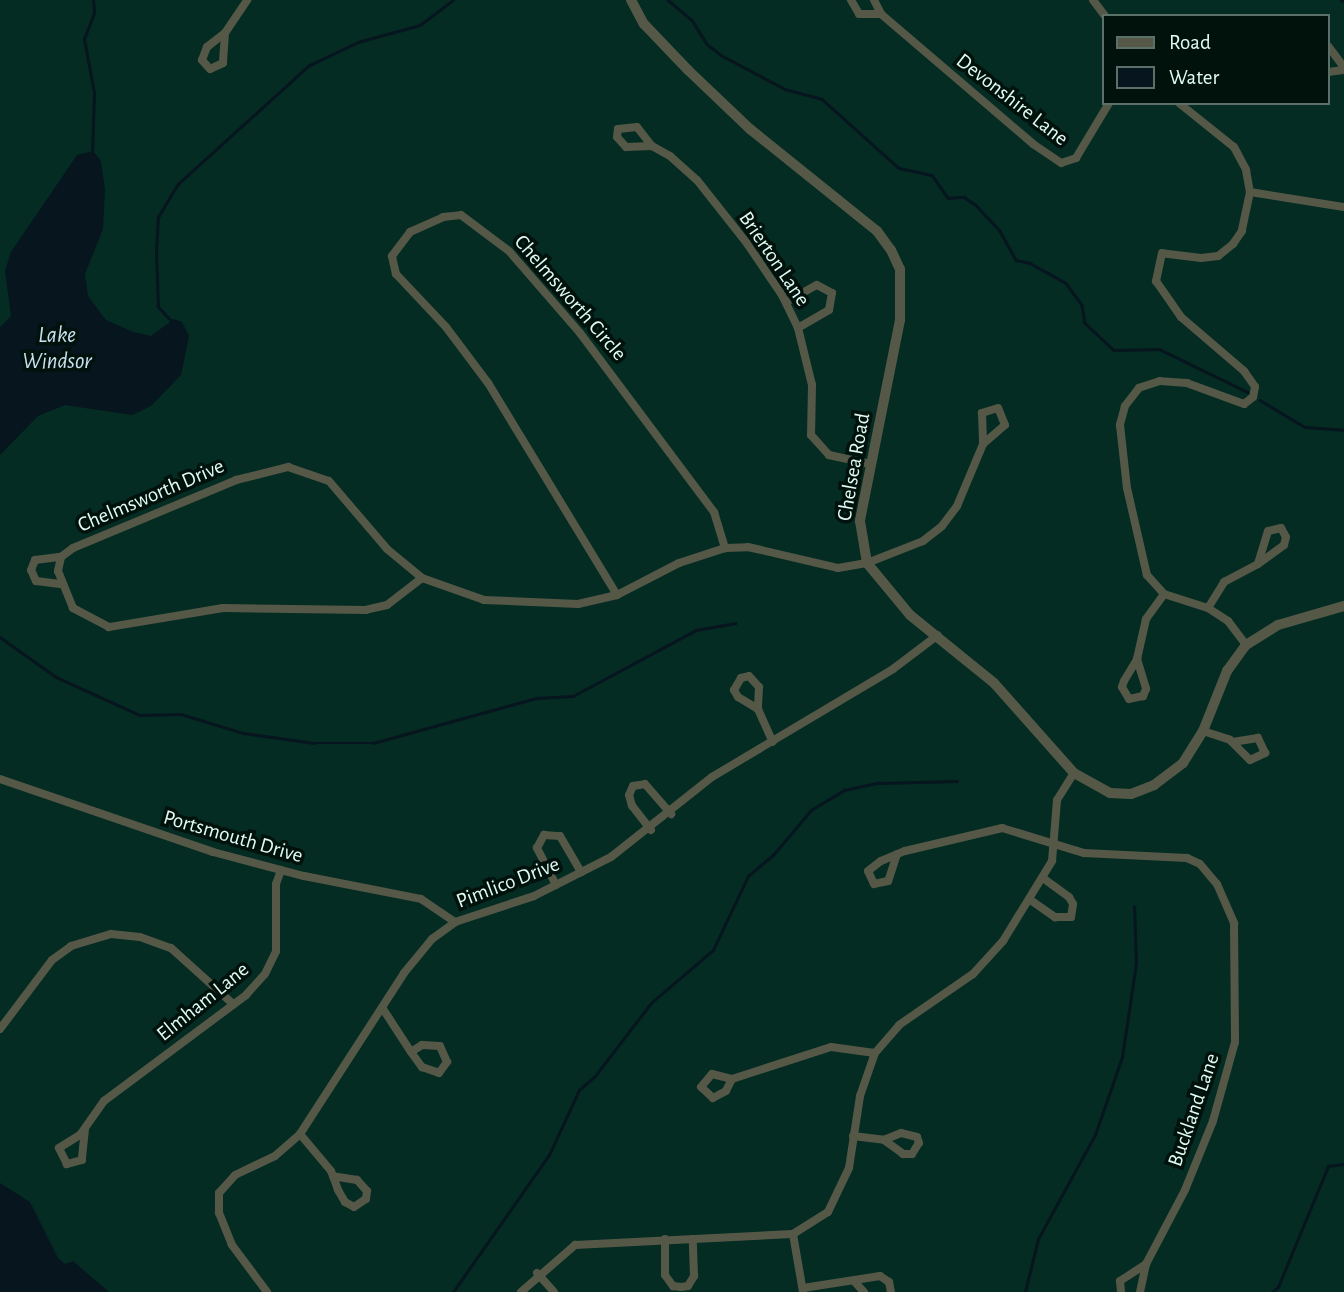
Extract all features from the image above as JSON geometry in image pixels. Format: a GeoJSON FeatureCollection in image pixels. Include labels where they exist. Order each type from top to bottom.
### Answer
{"type":"FeatureCollection","features":[{"type":"Feature","properties":{"kind":"street"},"geometry":{"type":"LineString","coordinates":[[225,33],[247,0]]}},
{"type":"Feature","properties":{"kind":"street","name":"Chelsea Road"},"geometry":{"type":"LineString","coordinates":[[631,0],[644,24],[679,62],[750,129],[868,223],[891,250],[900,270],[900,320],[860,522],[867,563],[910,615],[938,635],[994,684],[1074,773],[1096,788],[1131,794],[1154,785],[1183,763],[1203,731],[1227,671],[1247,645],[1278,625],[1344,606]]}},
{"type":"Feature","properties":{"kind":"street","name":"Devonshire Lane"},"geometry":{"type":"LineString","coordinates":[[851,0],[859,14],[881,14]]}},
{"type":"Feature","properties":{"kind":"street","name":"Devonshire Lane"},"geometry":{"type":"LineString","coordinates":[[874,0],[881,14],[1032,144],[1061,163],[1076,158],[1108,105]]}},
{"type":"Feature","properties":{"kind":"street"},"geometry":{"type":"LineString","coordinates":[[1330,49],[1344,68]]}},
{"type":"Feature","properties":{"kind":"street"},"geometry":{"type":"LineString","coordinates":[[1182,105],[1234,147],[1246,170],[1250,192],[1242,231],[1233,244],[1218,256],[1201,258],[1163,253],[1156,281],[1181,317],[1244,370],[1255,387],[1253,397],[1244,404],[1187,383],[1160,381],[1139,388],[1125,406],[1120,425],[1140,558],[1147,575],[1164,594],[1208,608],[1228,621],[1247,645]]}},
{"type":"Feature","properties":{"kind":"street","name":"Brierton Lane"},"geometry":{"type":"LineString","coordinates":[[652,146],[697,180],[786,302],[798,328],[812,384],[811,435],[829,455],[870,464]]}},
{"type":"Feature","properties":{"kind":"street"},"geometry":{"type":"LineString","coordinates":[[1250,192],[1344,207]]}},
{"type":"Feature","properties":{"kind":"street","name":"Chelmsworth Circle"},"geometry":{"type":"LineString","coordinates":[[617,595],[488,383],[446,327],[396,274],[392,256],[410,232],[443,217],[461,215],[509,251],[580,333],[714,512],[724,548]]}},
{"type":"Feature","properties":{"kind":"street"},"geometry":{"type":"LineString","coordinates":[[786,302],[817,285],[832,293],[829,310],[798,328]]}},
{"type":"Feature","properties":{"kind":"street","name":"Chelmsworth Drive"},"geometry":{"type":"LineString","coordinates":[[60,584],[61,557],[76,546],[236,480],[288,467],[329,481],[387,549],[422,578],[457,593],[512,604],[578,604],[617,595],[679,563],[724,548],[748,547],[838,568],[867,563],[923,541],[942,526],[957,506],[983,444]]}},
{"type":"Feature","properties":{"kind":"street"},"geometry":{"type":"LineString","coordinates":[[1208,608],[1224,582],[1258,564],[1284,545],[1286,537],[1280,528],[1268,530],[1258,564]]}},
{"type":"Feature","properties":{"kind":"street"},"geometry":{"type":"LineString","coordinates":[[61,557],[35,560],[30,570],[41,584],[60,584],[73,608],[109,627],[223,608],[366,610],[387,605],[422,578]]}},
{"type":"Feature","properties":{"kind":"street"},"geometry":{"type":"LineString","coordinates":[[1137,659],[1146,690],[1137,699],[1129,699],[1122,687],[1137,659],[1146,619],[1164,594]]}},
{"type":"Feature","properties":{"kind":"street","name":"Pimlico Drive"},"geometry":{"type":"LineString","coordinates":[[267,1292],[232,1245],[219,1213],[219,1193],[235,1175],[275,1156],[300,1134],[432,939],[455,922],[556,885],[651,830],[712,777],[893,669],[938,635]]}},
{"type":"Feature","properties":{"kind":"street"},"geometry":{"type":"LineString","coordinates":[[758,709],[773,741]]}},
{"type":"Feature","properties":{"kind":"street"},"geometry":{"type":"LineString","coordinates":[[1203,731],[1232,742]]}},
{"type":"Feature","properties":{"kind":"street"},"geometry":{"type":"LineString","coordinates":[[521,1292],[537,1273],[575,1245],[793,1234],[815,1224],[835,1203],[849,1168],[860,1096],[875,1053],[899,1026],[949,993],[988,960],[1044,879],[1056,841],[1057,800],[1074,773]]}},
{"type":"Feature","properties":{"kind":"street","name":"Portsmouth Drive"},"geometry":{"type":"LineString","coordinates":[[0,779],[213,852],[281,870],[421,899],[455,922]]}},
{"type":"Feature","properties":{"kind":"street"},"geometry":{"type":"LineString","coordinates":[[651,830],[632,806],[629,795],[633,786],[645,784],[671,814]]}},
{"type":"Feature","properties":{"kind":"street","name":"Buckland Lane"},"geometry":{"type":"LineString","coordinates":[[897,854],[1002,828],[1056,841],[1084,853],[1173,856],[1200,864],[1217,884],[1234,923],[1237,1008],[1228,1072],[1185,1191],[1146,1264],[1140,1292]]}},
{"type":"Feature","properties":{"kind":"street"},"geometry":{"type":"LineString","coordinates":[[556,885],[537,848],[544,835],[560,836],[581,872]]}},
{"type":"Feature","properties":{"kind":"street","name":"Elmham Lane"},"geometry":{"type":"LineString","coordinates":[[85,1129],[82,1160],[67,1164],[59,1148],[85,1129],[104,1101],[233,1004],[272,962],[278,932],[276,884],[281,870]]}},
{"type":"Feature","properties":{"kind":"street"},"geometry":{"type":"LineString","coordinates":[[1029,899],[1055,917],[1071,917],[1073,904],[1069,897],[1044,879]]}},
{"type":"Feature","properties":{"kind":"street"},"geometry":{"type":"LineString","coordinates":[[0,1029],[3,1019],[52,960],[71,946],[111,934],[140,937],[171,948],[233,1004]]}},
{"type":"Feature","properties":{"kind":"street"},"geometry":{"type":"LineString","coordinates":[[383,1009],[411,1052],[431,1074],[439,1073],[447,1062],[440,1046],[422,1045],[411,1052]]}},
{"type":"Feature","properties":{"kind":"street"},"geometry":{"type":"LineString","coordinates":[[732,1079],[831,1047],[875,1053]]}},
{"type":"Feature","properties":{"kind":"street"},"geometry":{"type":"LineString","coordinates":[[300,1134],[333,1175],[345,1202],[354,1207],[366,1199],[367,1191],[357,1180],[333,1175]]}},
{"type":"Feature","properties":{"kind":"street"},"geometry":{"type":"LineString","coordinates":[[853,1136],[884,1140]]}},
{"type":"Feature","properties":{"kind":"street"},"geometry":{"type":"LineString","coordinates":[[793,1234],[803,1290],[880,1276],[889,1282],[891,1292]]}},
{"type":"Feature","properties":{"kind":"street"},"geometry":{"type":"LineString","coordinates":[[665,1239],[666,1275],[673,1286],[681,1287],[688,1286],[694,1276],[693,1239]]}},
{"type":"Feature","properties":{"kind":"street","name":"Buckland Lane"},"geometry":{"type":"LineString","coordinates":[[1121,1292],[1120,1282],[1146,1264]]}},
{"type":"Feature","properties":{"kind":"street"},"geometry":{"type":"LineString","coordinates":[[537,1273],[554,1292]]}},
{"type":"Feature","properties":{"kind":"street"},"geometry":{"type":"LineString","coordinates":[[854,1281],[864,1292]]}},
{"type":"Feature","properties":{"kind":"water","name":"Lake Windsor"},"geometry":{"type":"Polygon","coordinates":[[[93,151],[101,161],[105,190],[103,229],[85,274],[88,296],[106,320],[133,332],[151,336],[174,319],[182,322],[189,336],[181,375],[151,406],[132,415],[65,405],[38,416],[0,455],[0,327],[11,316],[5,271],[11,252],[77,155],[93,151]]]}},
{"type":"Feature","properties":{"kind":"water"},"geometry":{"type":"Polygon","coordinates":[[[0,1183],[30,1202],[58,1258],[65,1264],[73,1261],[109,1292],[0,1292],[0,1183]]]}},
{"type":"Feature","properties":{"kind":"waterway"},"geometry":{"type":"LineString","coordinates":[[92,154],[94,93],[84,39],[94,13],[93,0]]}},
{"type":"Feature","properties":{"kind":"waterway"},"geometry":{"type":"LineString","coordinates":[[172,322],[158,307],[156,253],[158,217],[178,184],[308,66],[358,42],[420,25],[453,0]]}},
{"type":"Feature","properties":{"kind":"waterway"},"geometry":{"type":"LineString","coordinates":[[668,0],[692,20],[707,44],[721,55],[785,89],[822,99],[899,168],[932,175],[948,198],[964,197],[976,205],[1000,231],[1016,260],[1030,263],[1066,283],[1082,305],[1085,323],[1114,350],[1159,349],[1248,392]]}},
{"type":"Feature","properties":{"kind":"waterway"},"geometry":{"type":"LineString","coordinates":[[1260,400],[1305,427],[1344,430]]}},
{"type":"Feature","properties":{"kind":"waterway"},"geometry":{"type":"LineString","coordinates":[[0,637],[56,677],[140,715],[181,714],[243,733],[314,743],[373,743],[536,698],[573,696],[696,630],[735,623]]}},
{"type":"Feature","properties":{"kind":"waterway"},"geometry":{"type":"LineString","coordinates":[[453,1292],[549,1155],[579,1090],[595,1076],[651,1003],[713,950],[748,876],[773,855],[811,810],[844,790],[878,783],[957,781]]}},
{"type":"Feature","properties":{"kind":"waterway"},"geometry":{"type":"LineString","coordinates":[[1025,1292],[1038,1239],[1095,1135],[1122,1057],[1136,963],[1134,907]]}},
{"type":"Feature","properties":{"kind":"waterway"},"geometry":{"type":"LineString","coordinates":[[1272,1292],[1278,1287],[1328,1166],[1344,1164]]}}]}
